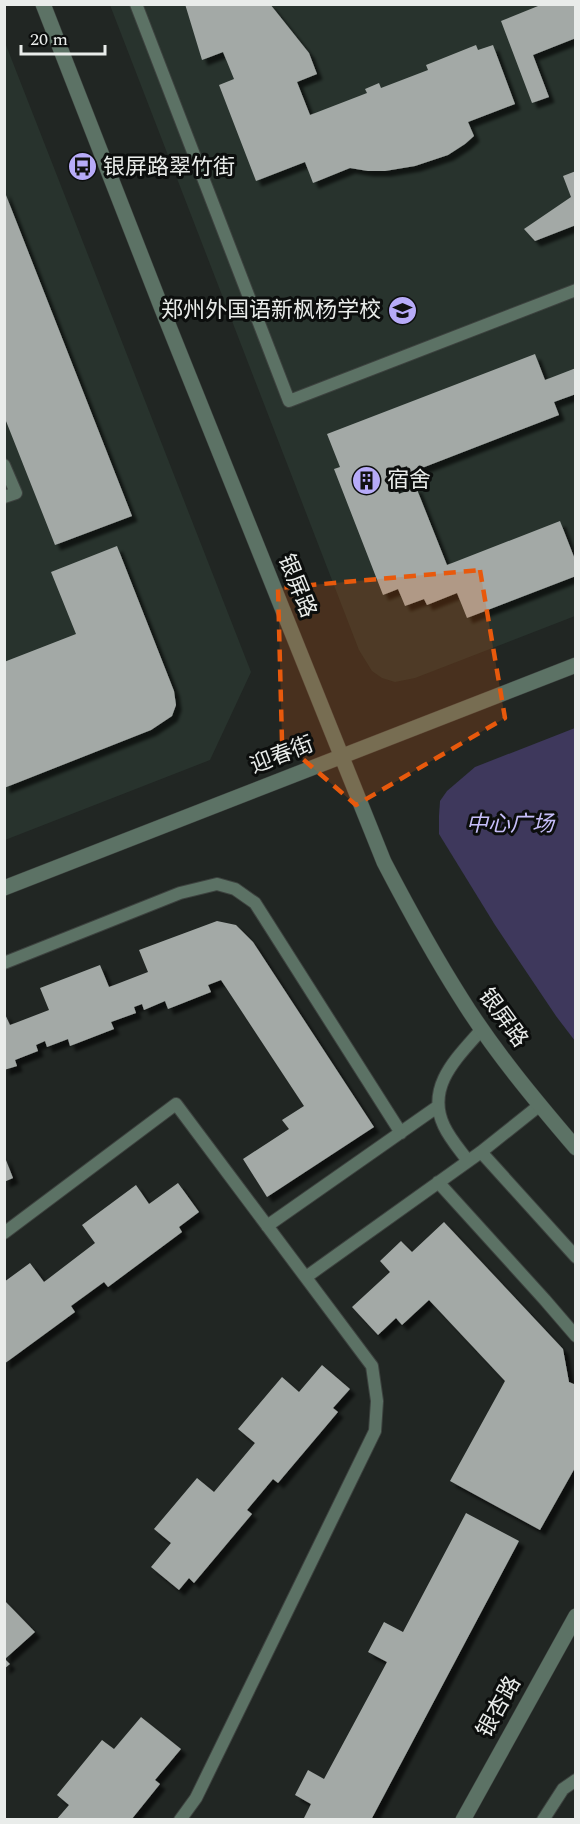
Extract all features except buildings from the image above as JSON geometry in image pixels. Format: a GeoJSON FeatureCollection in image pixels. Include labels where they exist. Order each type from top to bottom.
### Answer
{"type":"FeatureCollection","features":[{"type":"Feature","properties":{"kind":"street","name":"银屏路"},"geometry":{"type":"LineString","coordinates":[[43,4],[162,309],[384,862],[416,921],[482,1029],[576,1148]]}},
{"type":"Feature","properties":{"kind":"street","name":"迎春街"},"geometry":{"type":"LineString","coordinates":[[4,888],[576,665]]}},
{"type":"Feature","properties":{"kind":"street","name":"银杏路"},"geometry":{"type":"LineString","coordinates":[[463,1820],[576,1616]]}},
{"type":"Feature","properties":{"kind":"lane"},"geometry":{"type":"LineString","coordinates":[[136,4],[290,401],[576,290]]}},
{"type":"Feature","properties":{"kind":"lane"},"geometry":{"type":"LineString","coordinates":[[4,465],[16,493],[4,497]]}},
{"type":"Feature","properties":{"kind":"lane"},"geometry":{"type":"LineString","coordinates":[[4,963],[180,893],[217,884],[234,889],[255,903],[401,1132]]}},
{"type":"Feature","properties":{"kind":"lane"},"geometry":{"type":"LineString","coordinates":[[468,1161],[444,1128],[437,1107],[447,1071],[482,1029]]}},
{"type":"Feature","properties":{"kind":"lane"},"geometry":{"type":"LineString","coordinates":[[4,1233],[176,1104],[372,1366],[377,1401],[375,1431],[196,1798],[180,1820]]}},
{"type":"Feature","properties":{"kind":"lane"},"geometry":{"type":"LineString","coordinates":[[306,1277],[481,1152],[540,1105]]}},
{"type":"Feature","properties":{"kind":"lane"},"geometry":{"type":"LineString","coordinates":[[267,1226],[437,1107]]}},
{"type":"Feature","properties":{"kind":"lane"},"geometry":{"type":"LineString","coordinates":[[481,1152],[576,1257]]}},
{"type":"Feature","properties":{"kind":"lane"},"geometry":{"type":"LineString","coordinates":[[438,1182],[576,1336]]}},
{"type":"Feature","properties":{"kind":"lane"},"geometry":{"type":"LineString","coordinates":[[543,1820],[562,1789],[576,1780]]}},
{"type":"Feature","properties":{"kind":"highlighted area"},"geometry":{"type":"Polygon","coordinates":[[[480,570],[505,718],[356,805],[282,741],[278,588],[480,570]]]}},
{"type":"Feature","properties":{"kind":"shaded area","name":"郑州外国语新枫杨学校"},"geometry":{"type":"Polygon","coordinates":[[[110,5],[575,5],[575,616],[415,678],[395,682],[382,678],[372,671],[359,650],[110,5]]]}},
{"type":"Feature","properties":{"kind":"shaded area"},"geometry":{"type":"Polygon","coordinates":[[[4,40],[251,672],[210,760],[5,840],[4,40]]]}},
{"type":"Feature","properties":{"kind":"green space","name":"中心广场"},"geometry":{"type":"Polygon","coordinates":[[[575,728],[575,1041],[495,925],[439,834],[439,816],[440,801],[447,791],[475,767],[575,728]]]}},
{"type":"Feature","properties":{"kind":"place","name":"银屏路翠竹街"},"geometry":{"type":"Point","coordinates":[82,167]}},
{"type":"Feature","properties":{"kind":"place","name":"郑州外国语新枫杨学校"},"geometry":{"type":"Point","coordinates":[402,310]}},
{"type":"Feature","properties":{"kind":"place","name":"宿舍"},"geometry":{"type":"Point","coordinates":[366,480]}}]}
